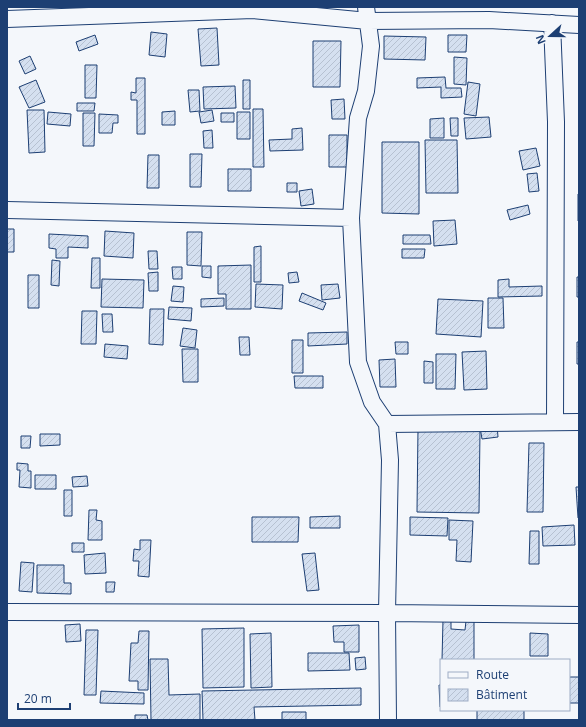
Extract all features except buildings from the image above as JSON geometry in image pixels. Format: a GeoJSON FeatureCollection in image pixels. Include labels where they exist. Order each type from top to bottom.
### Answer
{"type":"FeatureCollection","features":[{"type":"Feature","properties":{"kind":"street"},"geometry":{"type":"LineString","coordinates":[[7,19],[119,11],[253,10],[367,14],[579,25]]}},
{"type":"Feature","properties":{"kind":"street"},"geometry":{"type":"LineString","coordinates":[[367,14],[371,46],[366,91],[358,118],[351,218],[358,362],[372,402],[387,424],[390,460],[387,613],[388,720]]}},
{"type":"Feature","properties":{"kind":"street"},"geometry":{"type":"LineString","coordinates":[[552,23],[556,122],[555,422]]}},
{"type":"Feature","properties":{"kind":"street"},"geometry":{"type":"LineString","coordinates":[[7,210],[351,218]]}},
{"type":"Feature","properties":{"kind":"street"},"geometry":{"type":"LineString","coordinates":[[387,424],[579,422]]}},
{"type":"Feature","properties":{"kind":"street"},"geometry":{"type":"LineString","coordinates":[[7,612],[579,615]]}}]}
